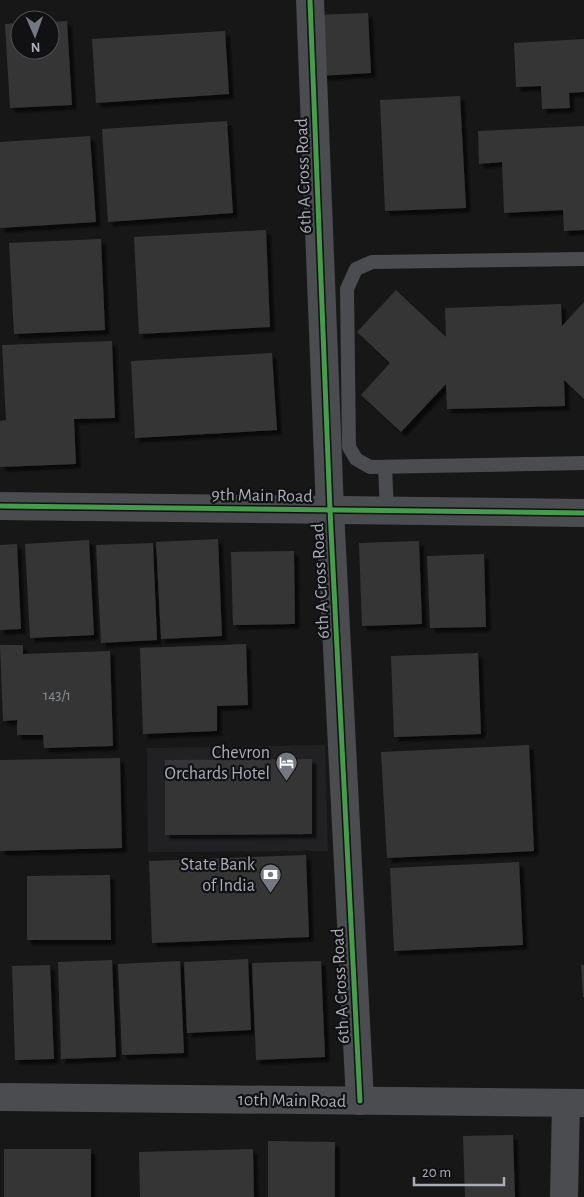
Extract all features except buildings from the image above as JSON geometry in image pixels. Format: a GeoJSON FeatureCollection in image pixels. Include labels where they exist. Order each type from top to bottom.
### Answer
{"type":"FeatureCollection","features":[{"type":"Feature","properties":{"kind":"street","name":"6th A Cross Road"},"geometry":{"type":"LineString","coordinates":[[310,0],[330,510],[360,1101]]}},
{"type":"Feature","properties":{"kind":"street","name":"9th Main Road"},"geometry":{"type":"LineString","coordinates":[[0,506],[584,513]]}},
{"type":"Feature","properties":{"kind":"street","name":"10th Main Road"},"geometry":{"type":"LineString","coordinates":[[0,1098],[575,1103]]}},
{"type":"Feature","properties":{"kind":"street"},"geometry":{"type":"LineString","coordinates":[[564,1197],[575,1103]]}},
{"type":"Feature","properties":{"kind":"lane"},"geometry":{"type":"LineString","coordinates":[[584,259],[372,262],[356,269],[347,289],[349,447],[356,459],[370,467],[584,463]]}},
{"type":"Feature","properties":{"kind":"lane"},"geometry":{"type":"LineString","coordinates":[[386,466],[386,511]]}},
{"type":"Feature","properties":{"kind":"shaded area"},"geometry":{"type":"Polygon","coordinates":[[[325,745],[328,851],[148,852],[147,748],[325,745]]]}},
{"type":"Feature","properties":{"kind":"cycle path"},"geometry":{"type":"LineString","coordinates":[[310,0],[330,510],[360,1101]]}},
{"type":"Feature","properties":{"kind":"cycle path"},"geometry":{"type":"LineString","coordinates":[[0,506],[584,513]]}},
{"type":"Feature","properties":{"kind":"place","name":"Chevron Orchards Hotel"},"geometry":{"type":"Point","coordinates":[286,781]}},
{"type":"Feature","properties":{"kind":"place","name":"State Bank of India"},"geometry":{"type":"Point","coordinates":[271,893]}}]}
